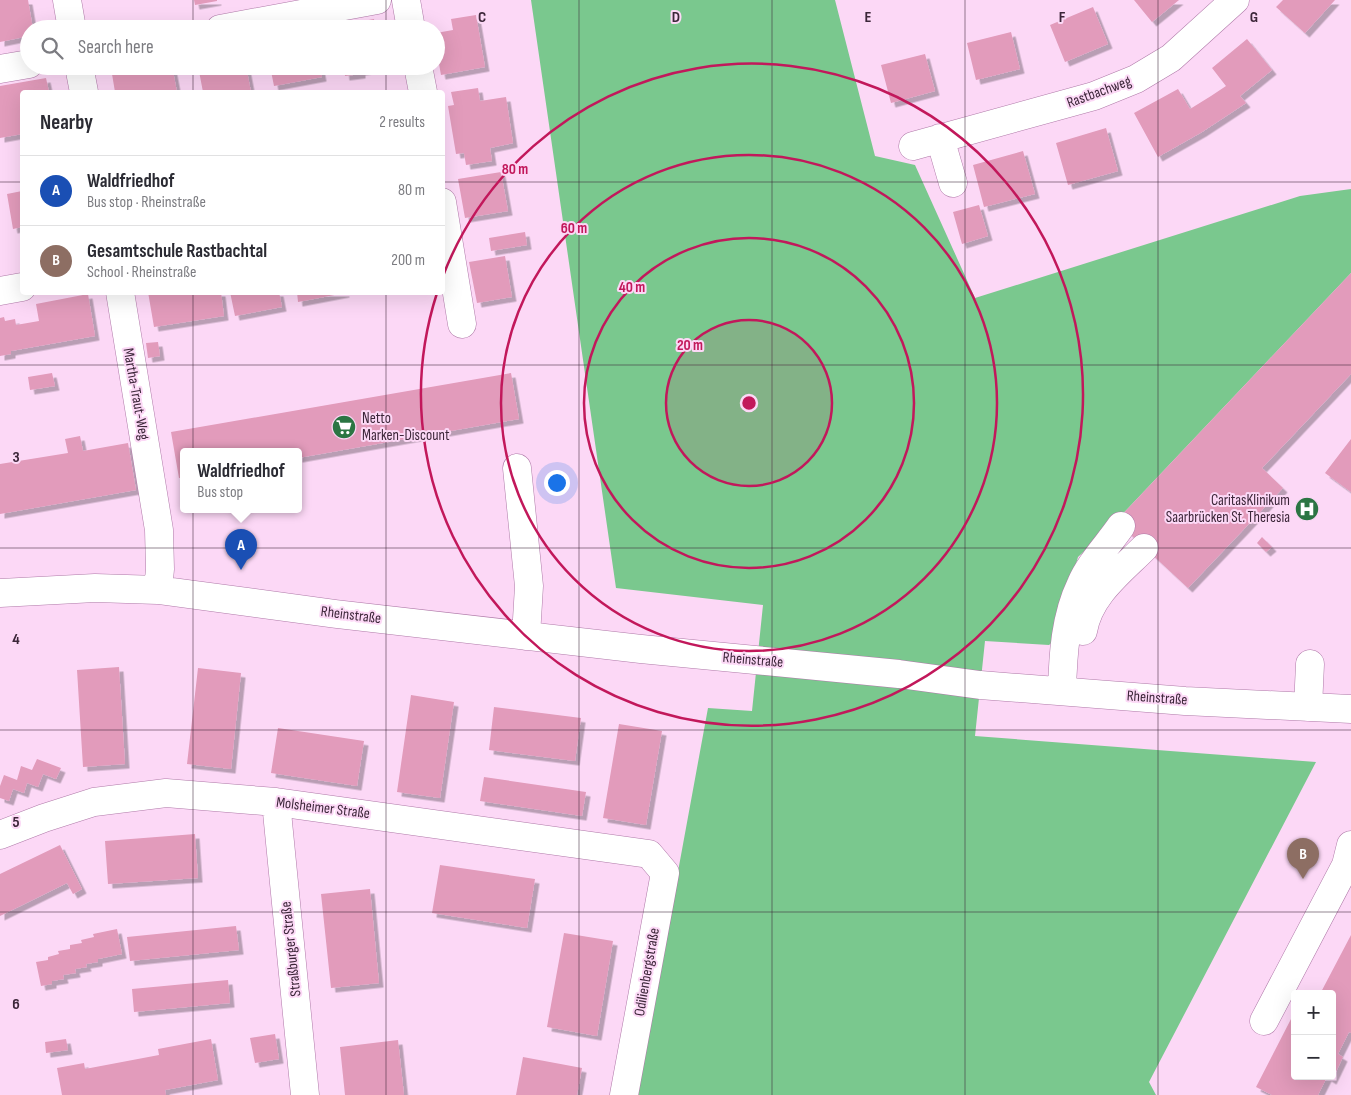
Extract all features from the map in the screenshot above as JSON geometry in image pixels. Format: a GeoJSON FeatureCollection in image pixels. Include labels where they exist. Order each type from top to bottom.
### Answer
{"type":"FeatureCollection","features":[{"type":"Feature","properties":{"kind":"street"},"geometry":{"type":"LineString","coordinates":[[66,0],[70,20]]}},
{"type":"Feature","properties":{"kind":"street"},"geometry":{"type":"LineString","coordinates":[[269,20],[377,0]]}},
{"type":"Feature","properties":{"kind":"street"},"geometry":{"type":"LineString","coordinates":[[406,0],[410,20]]}},
{"type":"Feature","properties":{"kind":"street","name":"Rastbachweg"},"geometry":{"type":"LineString","coordinates":[[913,146],[1094,96],[1136,79],[1171,58],[1235,0]]}},
{"type":"Feature","properties":{"kind":"street"},"geometry":{"type":"LineString","coordinates":[[0,69],[20,66]]}},
{"type":"Feature","properties":{"kind":"street"},"geometry":{"type":"LineString","coordinates":[[81,75],[84,90]]}},
{"type":"Feature","properties":{"kind":"street"},"geometry":{"type":"LineString","coordinates":[[420,75],[423,90]]}},
{"type":"Feature","properties":{"kind":"street"},"geometry":{"type":"LineString","coordinates":[[940,138],[953,183]]}},
{"type":"Feature","properties":{"kind":"street"},"geometry":{"type":"LineString","coordinates":[[445,221],[462,324]]}},
{"type":"Feature","properties":{"kind":"street"},"geometry":{"type":"LineString","coordinates":[[0,291],[20,287]]}},
{"type":"Feature","properties":{"kind":"street","name":"Martha-Traut-Weg"},"geometry":{"type":"LineString","coordinates":[[121,295],[154,495],[160,551],[158,590]]}},
{"type":"Feature","properties":{"kind":"street"},"geometry":{"type":"LineString","coordinates":[[517,468],[529,581],[526,636]]}},
{"type":"Feature","properties":{"kind":"street"},"geometry":{"type":"LineString","coordinates":[[1070,691],[1064,650],[1068,625],[1081,583],[1121,526]]}},
{"type":"Feature","properties":{"kind":"street"},"geometry":{"type":"LineString","coordinates":[[1070,691],[1089,609],[1096,597],[1144,548]]}},
{"type":"Feature","properties":{"kind":"street"},"geometry":{"type":"LineString","coordinates":[[1089,570],[1100,566],[1109,568],[1116,577]]}},
{"type":"Feature","properties":{"kind":"street","name":"Rheinstraße"},"geometry":{"type":"LineString","coordinates":[[0,593],[95,588],[158,590],[336,614],[640,650],[899,674],[980,684],[1185,700],[1351,709]]}},
{"type":"Feature","properties":{"kind":"street"},"geometry":{"type":"LineString","coordinates":[[1308,707],[1310,664]]}},
{"type":"Feature","properties":{"kind":"street","name":"Molsheimer Straße"},"geometry":{"type":"LineString","coordinates":[[0,835],[94,802],[166,793],[276,802],[649,854]]}},
{"type":"Feature","properties":{"kind":"street","name":"Straßburger Straße"},"geometry":{"type":"LineString","coordinates":[[276,802],[305,1095]]}},
{"type":"Feature","properties":{"kind":"street"},"geometry":{"type":"LineString","coordinates":[[1264,1020],[1346,865],[1351,845]]}},
{"type":"Feature","properties":{"kind":"street","name":"Odilienbergstraße"},"geometry":{"type":"LineString","coordinates":[[624,1095],[665,872],[649,854]]}},
{"type":"Feature","properties":{"kind":"green space"},"geometry":{"type":"Polygon","coordinates":[[[531,0],[835,0],[875,156],[915,165],[975,298],[1300,196],[1351,189],[1351,273],[1116,521],[1078,557],[1054,641],[1049,645],[985,641],[975,736],[1316,762],[1149,1082],[1156,1095],[637,1095],[708,708],[752,711],[763,605],[616,588],[531,0]]]}},
{"type":"Feature","properties":{"kind":"building"},"geometry":{"type":"Polygon","coordinates":[[[0,0],[28,0],[31,20],[20,20],[20,38],[0,42],[0,0]]]}},
{"type":"Feature","properties":{"kind":"building"},"geometry":{"type":"Polygon","coordinates":[[[194,0],[217,0],[217,1],[195,5],[194,0]]]}},
{"type":"Feature","properties":{"kind":"building"},"geometry":{"type":"Polygon","coordinates":[[[1134,0],[1179,0],[1152,22],[1134,0]]]}},
{"type":"Feature","properties":{"kind":"building"},"geometry":{"type":"Polygon","coordinates":[[[1283,0],[1335,0],[1305,33],[1276,7],[1283,0]]]}},
{"type":"Feature","properties":{"kind":"building"},"geometry":{"type":"Polygon","coordinates":[[[1093,7],[1108,44],[1065,62],[1050,25],[1093,7]]]}},
{"type":"Feature","properties":{"kind":"building"},"geometry":{"type":"Polygon","coordinates":[[[476,15],[485,67],[445,74],[445,31],[453,30],[451,19],[476,15]]]}},
{"type":"Feature","properties":{"kind":"building"},"geometry":{"type":"Polygon","coordinates":[[[1011,32],[1020,69],[976,80],[967,43],[1011,32]]]}},
{"type":"Feature","properties":{"kind":"building"},"geometry":{"type":"Polygon","coordinates":[[[1247,39],[1272,70],[1240,96],[1246,103],[1202,132],[1158,157],[1134,113],[1178,89],[1190,109],[1211,96],[1226,86],[1212,68],[1247,39]]]}},
{"type":"Feature","properties":{"kind":"building"},"geometry":{"type":"Polygon","coordinates":[[[925,54],[935,91],[891,103],[881,65],[925,54]]]}},
{"type":"Feature","properties":{"kind":"building"},"geometry":{"type":"Polygon","coordinates":[[[112,75],[174,75],[177,90],[115,90],[112,75]]]}},
{"type":"Feature","properties":{"kind":"building"},"geometry":{"type":"Polygon","coordinates":[[[200,75],[248,75],[251,90],[203,90],[200,75]]]}},
{"type":"Feature","properties":{"kind":"building"},"geometry":{"type":"Polygon","coordinates":[[[272,75],[322,75],[322,77],[274,86],[272,75]]]}},
{"type":"Feature","properties":{"kind":"building"},"geometry":{"type":"Polygon","coordinates":[[[46,78],[49,90],[20,90],[20,134],[0,138],[0,86],[46,78]]]}},
{"type":"Feature","properties":{"kind":"building"},"geometry":{"type":"Polygon","coordinates":[[[478,88],[480,101],[506,97],[513,143],[490,148],[492,161],[466,165],[464,153],[456,154],[448,106],[454,105],[451,92],[478,88]]]}},
{"type":"Feature","properties":{"kind":"building"},"geometry":{"type":"Polygon","coordinates":[[[1106,128],[1118,171],[1068,185],[1056,143],[1106,128]]]}},
{"type":"Feature","properties":{"kind":"building"},"geometry":{"type":"Polygon","coordinates":[[[1023,151],[1035,194],[984,207],[973,165],[1023,151]]]}},
{"type":"Feature","properties":{"kind":"building"},"geometry":{"type":"Polygon","coordinates":[[[501,172],[508,211],[465,218],[458,179],[501,172]]]}},
{"type":"Feature","properties":{"kind":"building"},"geometry":{"type":"Polygon","coordinates":[[[20,191],[20,227],[13,229],[7,194],[20,191]]]}},
{"type":"Feature","properties":{"kind":"building"},"geometry":{"type":"Polygon","coordinates":[[[979,205],[988,236],[962,244],[953,212],[979,205]]]}},
{"type":"Feature","properties":{"kind":"building"},"geometry":{"type":"Polygon","coordinates":[[[525,232],[527,245],[491,251],[489,238],[525,232]]]}},
{"type":"Feature","properties":{"kind":"building"},"geometry":{"type":"Polygon","coordinates":[[[505,256],[512,297],[477,303],[469,262],[505,256]]]}},
{"type":"Feature","properties":{"kind":"building"},"geometry":{"type":"Polygon","coordinates":[[[1351,273],[1351,374],[1262,468],[1283,488],[1188,588],[1116,521],[1351,273]]]}},
{"type":"Feature","properties":{"kind":"building"},"geometry":{"type":"Polygon","coordinates":[[[88,295],[95,336],[11,351],[11,354],[0,356],[0,318],[4,317],[5,321],[15,319],[16,325],[39,321],[36,304],[88,295]]]}},
{"type":"Feature","properties":{"kind":"building"},"geometry":{"type":"Polygon","coordinates":[[[149,295],[221,295],[224,316],[154,327],[149,295]]]}},
{"type":"Feature","properties":{"kind":"building"},"geometry":{"type":"Polygon","coordinates":[[[231,295],[280,295],[282,307],[235,316],[231,295]]]}},
{"type":"Feature","properties":{"kind":"building"},"geometry":{"type":"Polygon","coordinates":[[[297,295],[335,295],[298,302],[297,295]]]}},
{"type":"Feature","properties":{"kind":"building"},"geometry":{"type":"Polygon","coordinates":[[[158,342],[160,356],[148,358],[146,343],[158,342]]]}},
{"type":"Feature","properties":{"kind":"building"},"geometry":{"type":"Polygon","coordinates":[[[52,373],[55,386],[30,390],[28,377],[52,373]]]}},
{"type":"Feature","properties":{"kind":"building"},"geometry":{"type":"Polygon","coordinates":[[[511,373],[519,419],[302,457],[302,448],[180,448],[180,478],[171,432],[511,373]]]}},
{"type":"Feature","properties":{"kind":"building"},"geometry":{"type":"Polygon","coordinates":[[[80,436],[83,451],[128,443],[136,490],[0,514],[0,464],[68,453],[65,439],[80,436]]]}},
{"type":"Feature","properties":{"kind":"building"},"geometry":{"type":"Polygon","coordinates":[[[1351,439],[1351,492],[1325,473],[1351,439]]]}},
{"type":"Feature","properties":{"kind":"building"},"geometry":{"type":"Polygon","coordinates":[[[1262,537],[1272,547],[1266,552],[1257,543],[1262,537]]]}},
{"type":"Feature","properties":{"kind":"building"},"geometry":{"type":"Polygon","coordinates":[[[119,667],[125,764],[83,767],[77,670],[119,667]]]}},
{"type":"Feature","properties":{"kind":"building"},"geometry":{"type":"Polygon","coordinates":[[[198,668],[241,673],[231,769],[187,764],[198,668]]]}},
{"type":"Feature","properties":{"kind":"building"},"geometry":{"type":"Polygon","coordinates":[[[411,695],[454,702],[440,798],[397,792],[411,695]]]}},
{"type":"Feature","properties":{"kind":"building"},"geometry":{"type":"Polygon","coordinates":[[[494,707],[581,718],[575,761],[489,750],[494,707]]]}},
{"type":"Feature","properties":{"kind":"building"},"geometry":{"type":"Polygon","coordinates":[[[619,724],[662,731],[646,825],[603,818],[619,724]]]}},
{"type":"Feature","properties":{"kind":"building"},"geometry":{"type":"Polygon","coordinates":[[[278,728],[364,741],[357,786],[271,773],[278,728]]]}},
{"type":"Feature","properties":{"kind":"building"},"geometry":{"type":"Polygon","coordinates":[[[37,759],[61,768],[56,779],[43,774],[38,787],[27,783],[24,793],[13,789],[9,801],[0,798],[0,786],[4,775],[17,780],[21,766],[32,770],[37,759]]]}},
{"type":"Feature","properties":{"kind":"building"},"geometry":{"type":"Polygon","coordinates":[[[484,777],[586,792],[582,816],[480,801],[484,777]]]}},
{"type":"Feature","properties":{"kind":"building"},"geometry":{"type":"Polygon","coordinates":[[[195,834],[198,878],[108,884],[105,841],[195,834]]]}},
{"type":"Feature","properties":{"kind":"building"},"geometry":{"type":"Polygon","coordinates":[[[60,845],[82,889],[73,894],[67,883],[0,916],[0,874],[60,845]]]}},
{"type":"Feature","properties":{"kind":"building"},"geometry":{"type":"Polygon","coordinates":[[[440,865],[535,879],[527,928],[432,913],[440,865]]]}},
{"type":"Feature","properties":{"kind":"building"},"geometry":{"type":"Polygon","coordinates":[[[370,889],[379,983],[331,988],[321,894],[370,889]]]}},
{"type":"Feature","properties":{"kind":"building"},"geometry":{"type":"Polygon","coordinates":[[[236,926],[239,950],[130,961],[127,937],[236,926]]]}},
{"type":"Feature","properties":{"kind":"building"},"geometry":{"type":"Polygon","coordinates":[[[117,929],[122,954],[98,959],[98,962],[86,964],[87,967],[75,969],[76,973],[63,975],[64,979],[52,981],[52,984],[41,986],[36,962],[48,960],[48,957],[59,954],[58,951],[70,949],[70,945],[82,943],[81,940],[94,937],[93,934],[117,929]]]}},
{"type":"Feature","properties":{"kind":"building"},"geometry":{"type":"Polygon","coordinates":[[[564,933],[613,941],[597,1036],[547,1027],[564,933]]]}},
{"type":"Feature","properties":{"kind":"building"},"geometry":{"type":"Polygon","coordinates":[[[1351,935],[1351,1033],[1349,1032],[1338,1054],[1343,1057],[1336,1072],[1336,990],[1322,990],[1351,935]]]}},
{"type":"Feature","properties":{"kind":"building"},"geometry":{"type":"Polygon","coordinates":[[[228,980],[230,1003],[134,1012],[132,989],[228,980]]]}},
{"type":"Feature","properties":{"kind":"building"},"geometry":{"type":"Polygon","coordinates":[[[1291,1019],[1291,1080],[1326,1080],[1318,1095],[1272,1095],[1256,1087],[1291,1019]]]}},
{"type":"Feature","properties":{"kind":"building"},"geometry":{"type":"Polygon","coordinates":[[[275,1034],[279,1059],[255,1063],[250,1038],[275,1034]]]}},
{"type":"Feature","properties":{"kind":"building"},"geometry":{"type":"Polygon","coordinates":[[[66,1039],[68,1050],[46,1053],[45,1042],[66,1039]]]}},
{"type":"Feature","properties":{"kind":"building"},"geometry":{"type":"Polygon","coordinates":[[[211,1039],[218,1080],[165,1090],[166,1095],[62,1095],[57,1068],[84,1063],[85,1069],[159,1055],[158,1049],[211,1039]]]}},
{"type":"Feature","properties":{"kind":"building"},"geometry":{"type":"Polygon","coordinates":[[[398,1040],[404,1095],[345,1095],[340,1047],[398,1040]]]}},
{"type":"Feature","properties":{"kind":"building"},"geometry":{"type":"Polygon","coordinates":[[[523,1057],[582,1068],[577,1095],[516,1095],[523,1057]]]}},
{"type":"Feature","properties":{"kind":"place","name":"Netto Marken-Discount"},"geometry":{"type":"Point","coordinates":[344,427]}},
{"type":"Feature","properties":{"kind":"place","name":"CaritasKlinikum Saarbrücken St. Theresia"},"geometry":{"type":"Point","coordinates":[1307,509]}},
{"type":"Feature","properties":{"kind":"place","name":"Waldfriedhof"},"geometry":{"type":"Point","coordinates":[241,570]}},
{"type":"Feature","properties":{"kind":"place","name":"Gesamtschule Rastbachtal"},"geometry":{"type":"Point","coordinates":[1303,879]}}]}
